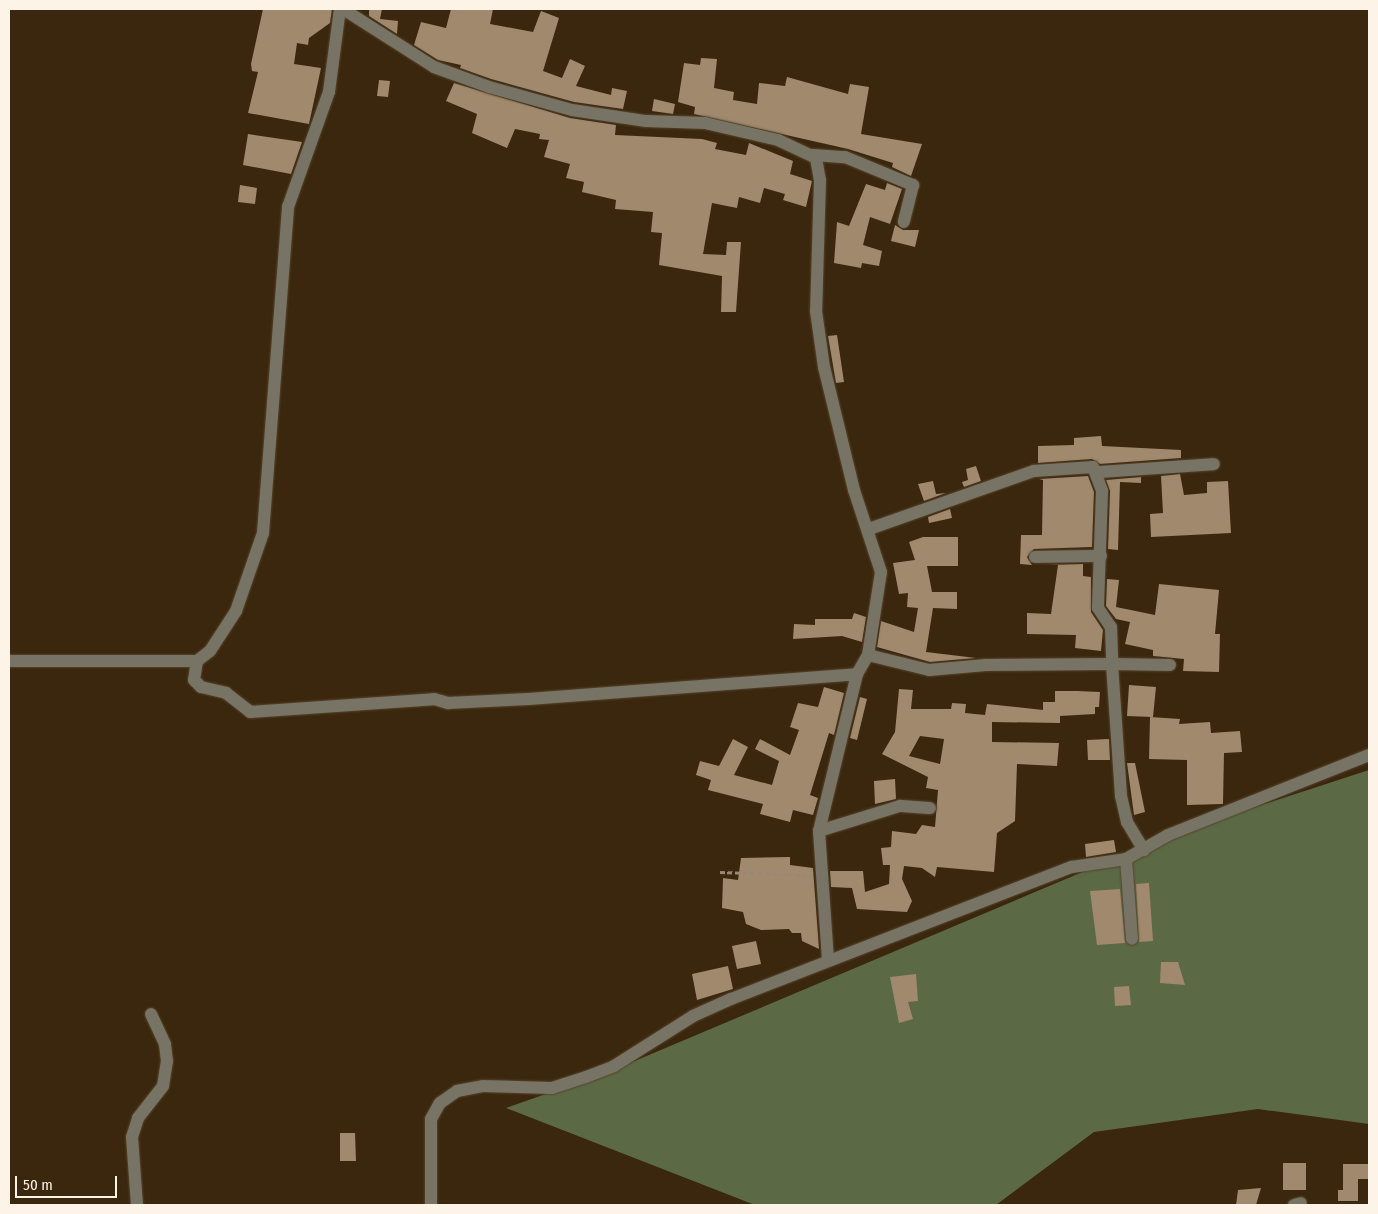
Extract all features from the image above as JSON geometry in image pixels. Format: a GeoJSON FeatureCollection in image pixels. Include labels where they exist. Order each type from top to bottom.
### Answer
{"type":"FeatureCollection","features":[{"type":"Feature","properties":{"kind":"street"},"geometry":{"type":"LineString","coordinates":[[9,661],[196,661],[210,651],[236,611],[263,533],[288,207],[329,92],[342,9],[434,67],[489,87],[572,110],[646,121],[705,123],[778,140],[813,155],[845,158],[913,185],[915,191],[904,222]]}},
{"type":"Feature","properties":{"kind":"street"},"geometry":{"type":"LineString","coordinates":[[813,155],[819,164],[820,180],[816,311],[824,367],[854,490],[869,529],[881,572],[868,654],[857,674],[819,831],[820,876],[828,960]]}},
{"type":"Feature","properties":{"kind":"street"},"geometry":{"type":"LineString","coordinates":[[869,529],[1034,471],[1085,466],[1098,472],[1214,464]]}},
{"type":"Feature","properties":{"kind":"street"},"geometry":{"type":"LineString","coordinates":[[1098,472],[1102,491],[1098,608],[1112,627],[1112,664],[1121,796],[1128,822],[1144,850]]}},
{"type":"Feature","properties":{"kind":"street"},"geometry":{"type":"LineString","coordinates":[[1035,557],[1101,556]]}},
{"type":"Feature","properties":{"kind":"street"},"geometry":{"type":"LineString","coordinates":[[868,654],[929,670],[986,665],[1170,665]]}},
{"type":"Feature","properties":{"kind":"street"},"geometry":{"type":"LineString","coordinates":[[196,661],[194,680],[201,687],[226,693],[250,712],[434,699],[448,702],[528,699],[857,674]]}},
{"type":"Feature","properties":{"kind":"street"},"geometry":{"type":"LineString","coordinates":[[431,1205],[431,1119],[440,1104],[457,1091],[483,1086],[552,1088],[586,1077],[614,1066],[693,1016],[828,960],[1072,867],[1126,859],[1168,835],[1369,755]]}},
{"type":"Feature","properties":{"kind":"street"},"geometry":{"type":"LineString","coordinates":[[819,831],[900,806],[930,808]]}},
{"type":"Feature","properties":{"kind":"street"},"geometry":{"type":"LineString","coordinates":[[1126,859],[1132,939]]}},
{"type":"Feature","properties":{"kind":"street"},"geometry":{"type":"LineString","coordinates":[[137,1205],[132,1137],[138,1118],[163,1086],[167,1061],[165,1044],[151,1014]]}},
{"type":"Feature","properties":{"kind":"path"},"geometry":{"type":"LineString","coordinates":[[720,872],[820,876]]}},
{"type":"Feature","properties":{"kind":"green space"},"geometry":{"type":"Polygon","coordinates":[[[1369,770],[1369,1124],[1258,1109],[1094,1132],[996,1205],[755,1205],[506,1108],[611,1071],[1175,833],[1369,770]]]}},
{"type":"Feature","properties":{"kind":"building"},"geometry":{"type":"Polygon","coordinates":[[[263,9],[332,9],[330,23],[309,38],[308,45],[297,43],[294,64],[321,68],[309,124],[248,113],[258,72],[252,71],[251,64],[263,9]]]}},
{"type":"Feature","properties":{"kind":"building"},"geometry":{"type":"Polygon","coordinates":[[[369,9],[382,9],[380,19],[398,21],[397,34],[369,16],[369,9]]]}},
{"type":"Feature","properties":{"kind":"building"},"geometry":{"type":"Polygon","coordinates":[[[451,9],[493,9],[490,24],[533,32],[541,11],[559,18],[543,71],[562,78],[570,59],[585,66],[576,86],[611,95],[612,88],[627,91],[623,109],[574,102],[491,79],[460,68],[461,65],[438,60],[414,45],[421,22],[446,28],[451,9]]]}},
{"type":"Feature","properties":{"kind":"building"},"geometry":{"type":"Polygon","coordinates":[[[701,58],[717,59],[714,88],[734,92],[733,100],[757,104],[759,83],[785,86],[787,77],[848,94],[850,84],[869,87],[861,134],[922,144],[911,176],[892,167],[893,163],[848,149],[694,114],[695,107],[678,102],[684,63],[700,65],[701,58]]]}},
{"type":"Feature","properties":{"kind":"building"},"geometry":{"type":"Polygon","coordinates":[[[379,80],[390,81],[388,97],[377,96],[379,80]]]}},
{"type":"Feature","properties":{"kind":"building"},"geometry":{"type":"Polygon","coordinates":[[[454,83],[570,118],[616,125],[615,135],[702,139],[717,143],[715,149],[746,155],[749,143],[793,161],[790,174],[812,181],[806,207],[783,200],[785,194],[764,188],[760,203],[739,197],[737,208],[712,203],[703,254],[726,255],[727,242],[741,242],[736,312],[721,312],[722,276],[659,265],[662,233],[651,232],[653,212],[615,209],[616,200],[582,192],[584,182],[566,178],[570,164],[544,157],[549,140],[539,139],[540,134],[515,129],[507,148],[472,133],[477,114],[446,101],[454,83]]]}},
{"type":"Feature","properties":{"kind":"building"},"geometry":{"type":"Polygon","coordinates":[[[654,99],[675,104],[673,114],[652,111],[654,99]]]}},
{"type":"Feature","properties":{"kind":"building"},"geometry":{"type":"Polygon","coordinates":[[[248,134],[302,142],[291,174],[243,165],[248,134]]]}},
{"type":"Feature","properties":{"kind":"building"},"geometry":{"type":"Polygon","coordinates":[[[887,183],[902,189],[890,224],[870,217],[863,245],[882,251],[879,266],[862,263],[861,268],[834,263],[837,222],[849,226],[866,184],[885,190],[887,183]]]}},
{"type":"Feature","properties":{"kind":"building"},"geometry":{"type":"Polygon","coordinates":[[[240,185],[257,188],[255,204],[238,202],[240,185]]]}},
{"type":"Feature","properties":{"kind":"building"},"geometry":{"type":"Polygon","coordinates":[[[895,225],[903,230],[919,230],[915,247],[891,241],[895,225]]]}},
{"type":"Feature","properties":{"kind":"building"},"geometry":{"type":"Polygon","coordinates":[[[837,335],[844,382],[836,383],[828,336],[837,335]]]}},
{"type":"Feature","properties":{"kind":"building"},"geometry":{"type":"Polygon","coordinates":[[[1101,436],[1102,446],[1181,450],[1181,458],[1100,464],[1092,459],[1038,463],[1038,446],[1074,445],[1074,438],[1101,436]]]}},
{"type":"Feature","properties":{"kind":"building"},"geometry":{"type":"Polygon","coordinates":[[[976,466],[981,481],[964,487],[962,482],[968,480],[966,469],[976,466]]]}},
{"type":"Feature","properties":{"kind":"building"},"geometry":{"type":"Polygon","coordinates":[[[1180,474],[1184,495],[1207,493],[1207,482],[1228,481],[1231,533],[1151,537],[1150,514],[1163,513],[1161,476],[1180,474]]]}},
{"type":"Feature","properties":{"kind":"building"},"geometry":{"type":"Polygon","coordinates":[[[1088,476],[1094,492],[1092,547],[1034,549],[1027,557],[1032,565],[1020,564],[1021,535],[1042,535],[1043,480],[1039,479],[1088,476]]]}},
{"type":"Feature","properties":{"kind":"building"},"geometry":{"type":"Polygon","coordinates":[[[1141,477],[1141,483],[1120,482],[1118,550],[1108,549],[1110,491],[1106,480],[1141,477]]]}},
{"type":"Feature","properties":{"kind":"building"},"geometry":{"type":"Polygon","coordinates":[[[933,481],[936,494],[946,493],[924,501],[918,484],[933,481]]]}},
{"type":"Feature","properties":{"kind":"building"},"geometry":{"type":"Polygon","coordinates":[[[950,509],[952,518],[929,523],[928,517],[950,509]]]}},
{"type":"Feature","properties":{"kind":"building"},"geometry":{"type":"Polygon","coordinates":[[[923,537],[958,537],[958,566],[927,566],[932,592],[957,592],[957,609],[933,608],[926,652],[976,658],[930,662],[877,647],[881,621],[914,632],[918,608],[907,607],[908,593],[899,594],[893,563],[915,560],[909,542],[923,537]]]}},
{"type":"Feature","properties":{"kind":"building"},"geometry":{"type":"Polygon","coordinates":[[[1083,564],[1083,576],[1091,577],[1091,612],[1103,630],[1101,651],[1075,648],[1076,635],[1027,634],[1027,613],[1051,614],[1058,565],[1045,565],[1083,564]]]}},
{"type":"Feature","properties":{"kind":"building"},"geometry":{"type":"Polygon","coordinates":[[[1107,579],[1119,580],[1116,607],[1155,615],[1159,584],[1219,590],[1215,634],[1220,634],[1219,672],[1183,671],[1184,659],[1153,656],[1153,650],[1125,644],[1130,622],[1116,619],[1106,606],[1107,579]]]}},
{"type":"Feature","properties":{"kind":"building"},"geometry":{"type":"Polygon","coordinates":[[[854,613],[866,617],[862,642],[842,636],[793,639],[794,624],[815,625],[815,619],[852,619],[854,613]]]}},
{"type":"Feature","properties":{"kind":"building"},"geometry":{"type":"Polygon","coordinates":[[[1129,685],[1156,687],[1153,717],[1127,716],[1129,685]]]}},
{"type":"Feature","properties":{"kind":"building"},"geometry":{"type":"Polygon","coordinates":[[[824,687],[844,693],[834,735],[829,733],[810,795],[818,798],[813,815],[793,810],[790,822],[760,814],[763,804],[708,790],[711,780],[696,775],[700,761],[719,766],[733,739],[748,747],[734,775],[772,785],[779,761],[755,749],[760,739],[790,755],[799,730],[790,727],[798,703],[818,707],[824,687]]]}},
{"type":"Feature","properties":{"kind":"building"},"geometry":{"type":"Polygon","coordinates":[[[899,689],[913,690],[911,709],[951,709],[952,703],[966,704],[965,713],[985,715],[987,704],[1043,710],[1043,702],[1055,702],[1055,691],[1100,692],[1099,707],[1095,707],[1095,714],[1060,716],[1060,723],[992,722],[992,742],[1059,743],[1057,766],[1017,764],[1015,821],[997,833],[994,872],[937,867],[935,877],[922,868],[904,866],[902,879],[912,901],[907,912],[857,909],[852,888],[831,887],[830,871],[863,871],[865,892],[889,884],[890,865],[883,865],[881,848],[891,847],[892,831],[916,834],[922,825],[935,827],[938,790],[926,788],[928,777],[882,754],[895,732],[899,689]],[[920,736],[909,756],[940,764],[944,739],[920,736]]]}},
{"type":"Feature","properties":{"kind":"building"},"geometry":{"type":"Polygon","coordinates":[[[860,697],[867,699],[857,740],[850,738],[860,697]]]}},
{"type":"Feature","properties":{"kind":"building"},"geometry":{"type":"Polygon","coordinates":[[[1150,717],[1180,719],[1179,724],[1210,722],[1211,733],[1240,731],[1242,752],[1224,753],[1223,804],[1187,805],[1187,760],[1149,759],[1150,717]]]}},
{"type":"Feature","properties":{"kind":"building"},"geometry":{"type":"Polygon","coordinates":[[[1109,739],[1110,760],[1088,760],[1087,740],[1109,739]]]}},
{"type":"Feature","properties":{"kind":"building"},"geometry":{"type":"Polygon","coordinates":[[[1127,763],[1135,763],[1145,812],[1134,815],[1127,763]]]}},
{"type":"Feature","properties":{"kind":"building"},"geometry":{"type":"Polygon","coordinates":[[[895,779],[896,799],[875,804],[874,781],[895,779]]]}},
{"type":"Feature","properties":{"kind":"building"},"geometry":{"type":"Polygon","coordinates":[[[1114,840],[1116,852],[1086,857],[1085,844],[1114,840]]]}},
{"type":"Feature","properties":{"kind":"building"},"geometry":{"type":"Polygon","coordinates":[[[790,857],[790,865],[813,868],[819,949],[802,941],[801,933],[792,933],[789,929],[761,930],[746,924],[743,912],[722,908],[723,878],[738,880],[741,858],[790,857]]]}},
{"type":"Feature","properties":{"kind":"building"},"geometry":{"type":"Polygon","coordinates":[[[1149,883],[1153,941],[1139,942],[1136,884],[1149,883]]]}},
{"type":"Feature","properties":{"kind":"building"},"geometry":{"type":"Polygon","coordinates":[[[1120,889],[1125,943],[1097,945],[1090,891],[1120,889]]]}},
{"type":"Feature","properties":{"kind":"building"},"geometry":{"type":"Polygon","coordinates":[[[756,941],[761,964],[737,969],[732,946],[756,941]]]}},
{"type":"Feature","properties":{"kind":"building"},"geometry":{"type":"Polygon","coordinates":[[[1161,962],[1178,962],[1185,985],[1160,983],[1161,962]]]}},
{"type":"Feature","properties":{"kind":"building"},"geometry":{"type":"Polygon","coordinates":[[[728,966],[733,989],[697,1000],[692,974],[728,966]]]}},
{"type":"Feature","properties":{"kind":"building"},"geometry":{"type":"Polygon","coordinates":[[[916,974],[918,1001],[908,1002],[913,1019],[899,1023],[890,977],[916,974]]]}},
{"type":"Feature","properties":{"kind":"building"},"geometry":{"type":"Polygon","coordinates":[[[1129,986],[1131,1005],[1115,1006],[1114,987],[1129,986]]]}},
{"type":"Feature","properties":{"kind":"building"},"geometry":{"type":"Polygon","coordinates":[[[340,1133],[355,1133],[356,1161],[340,1161],[340,1133]]]}},
{"type":"Feature","properties":{"kind":"building"},"geometry":{"type":"Polygon","coordinates":[[[1283,1163],[1306,1163],[1306,1190],[1283,1190],[1283,1163]]]}},
{"type":"Feature","properties":{"kind":"building"},"geometry":{"type":"Polygon","coordinates":[[[1343,1164],[1369,1164],[1369,1179],[1358,1179],[1358,1201],[1338,1201],[1338,1190],[1343,1190],[1343,1164]]]}},
{"type":"Feature","properties":{"kind":"building"},"geometry":{"type":"Polygon","coordinates":[[[1261,1188],[1256,1205],[1236,1205],[1238,1190],[1261,1188]]]}}]}
